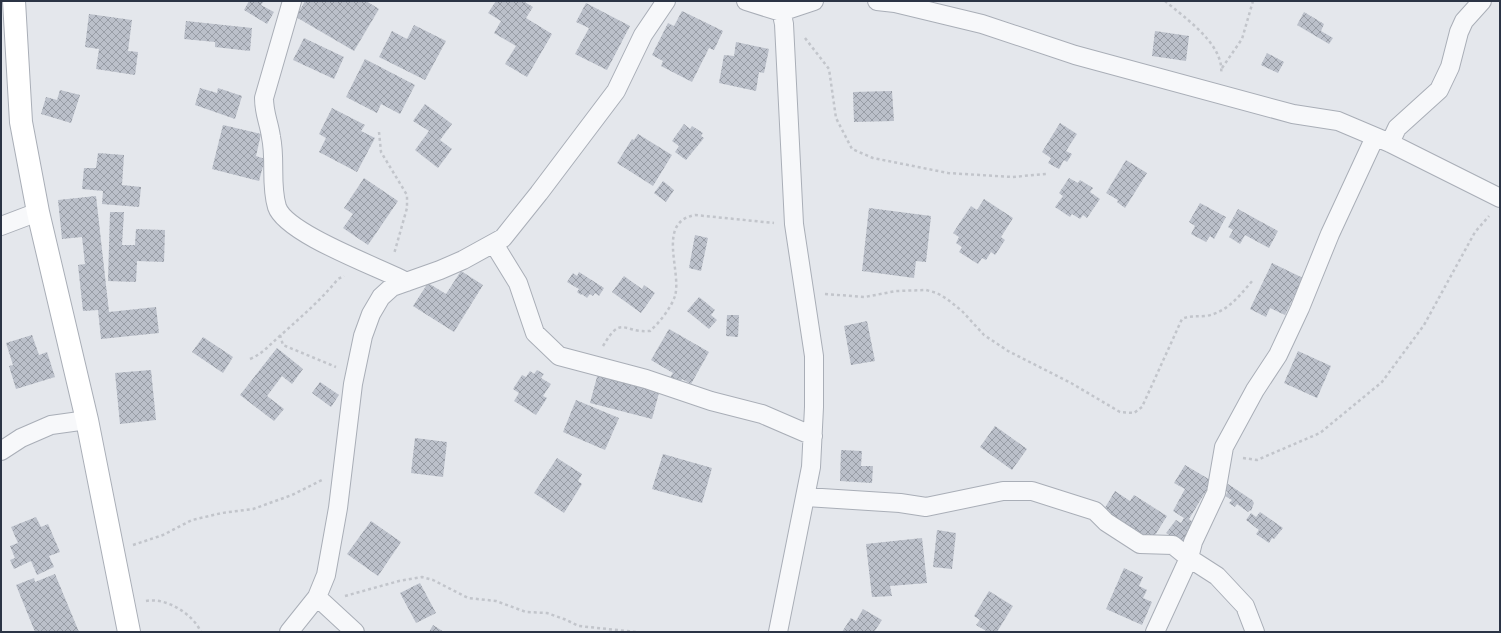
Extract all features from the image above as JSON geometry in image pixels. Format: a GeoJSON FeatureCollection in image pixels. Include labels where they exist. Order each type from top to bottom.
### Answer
{"type":"FeatureCollection","features":[{"type":"Feature","properties":{"kind":"main road"},"geometry":{"type":"LineString","coordinates":[[14,1],[20,122],[38,212],[87,420],[129,632]]}},
{"type":"Feature","properties":{"kind":"street"},"geometry":{"type":"LineString","coordinates":[[292,1],[264,98],[264,114],[271,137],[272,173],[278,208],[289,221],[306,233],[367,264],[384,270],[407,282]]}},
{"type":"Feature","properties":{"kind":"street"},"geometry":{"type":"LineString","coordinates":[[289,632],[317,597],[326,575],[343,472],[353,384],[363,336],[370,314],[381,297],[392,286],[440,270],[494,244],[503,238],[616,91],[643,35],[666,1]]}},
{"type":"Feature","properties":{"kind":"street"},"geometry":{"type":"LineString","coordinates":[[746,1],[782,12],[814,1]]}},
{"type":"Feature","properties":{"kind":"street"},"geometry":{"type":"LineString","coordinates":[[877,1],[895,3],[982,24],[1075,55],[1293,114],[1338,121],[1382,140],[1500,198]]}},
{"type":"Feature","properties":{"kind":"street"},"geometry":{"type":"LineString","coordinates":[[1155,632],[1189,558],[1193,542],[1216,493],[1224,447],[1256,390],[1278,355],[1300,308],[1330,234],[1382,140],[1439,90],[1450,68],[1459,32],[1464,21],[1482,1]]}},
{"type":"Feature","properties":{"kind":"street"},"geometry":{"type":"LineString","coordinates":[[778,632],[811,467],[814,356],[806,293],[794,224],[782,12]]}},
{"type":"Feature","properties":{"kind":"street"},"geometry":{"type":"LineString","coordinates":[[1,226],[38,212]]}},
{"type":"Feature","properties":{"kind":"street"},"geometry":{"type":"LineString","coordinates":[[494,244],[518,283],[535,332],[559,356],[646,379],[711,401],[762,414],[813,436]]}},
{"type":"Feature","properties":{"kind":"street"},"geometry":{"type":"LineString","coordinates":[[1,451],[21,438],[51,425],[87,420]]}},
{"type":"Feature","properties":{"kind":"street"},"geometry":{"type":"LineString","coordinates":[[806,497],[900,503],[926,507],[1003,491],[1032,491],[1095,512],[1106,522],[1140,544],[1173,545],[1189,558],[1217,576],[1245,606],[1255,632]]}},
{"type":"Feature","properties":{"kind":"street"},"geometry":{"type":"LineString","coordinates":[[317,597],[355,632]]}},
{"type":"Feature","properties":{"kind":"path"},"geometry":{"type":"LineString","coordinates":[[1165,1],[1210,40],[1222,68]]}},
{"type":"Feature","properties":{"kind":"path"},"geometry":{"type":"LineString","coordinates":[[1218,94],[1222,68],[1242,39],[1253,1]]}},
{"type":"Feature","properties":{"kind":"path"},"geometry":{"type":"LineString","coordinates":[[782,12],[807,40],[829,69],[836,118],[852,149],[874,158],[948,173],[1012,177],[1046,174]]}},
{"type":"Feature","properties":{"kind":"path"},"geometry":{"type":"LineString","coordinates":[[379,132],[381,152],[407,195],[406,208],[394,254],[384,270]]}},
{"type":"Feature","properties":{"kind":"path"},"geometry":{"type":"LineString","coordinates":[[592,365],[612,330],[620,326],[650,331],[669,307],[675,296],[677,280],[672,252],[673,238],[680,222],[687,216],[695,215],[794,224]]}},
{"type":"Feature","properties":{"kind":"path"},"geometry":{"type":"LineString","coordinates":[[1224,447],[1241,457],[1257,460],[1320,433],[1382,382],[1424,325],[1475,232],[1490,215]]}},
{"type":"Feature","properties":{"kind":"path"},"geometry":{"type":"LineString","coordinates":[[250,359],[261,355],[280,335],[304,316],[338,279],[367,264]]}},
{"type":"Feature","properties":{"kind":"path"},"geometry":{"type":"LineString","coordinates":[[806,293],[865,297],[896,291],[926,290],[937,293],[947,299],[962,312],[984,336],[1008,351],[1071,383],[1120,412],[1134,413],[1142,407],[1182,319],[1189,316],[1206,316],[1218,313],[1231,304],[1253,280]]}},
{"type":"Feature","properties":{"kind":"path"},"geometry":{"type":"LineString","coordinates":[[280,335],[283,345],[315,360],[344,369],[357,368]]}},
{"type":"Feature","properties":{"kind":"path"},"geometry":{"type":"LineString","coordinates":[[113,552],[163,535],[192,520],[222,513],[253,509],[292,495],[320,481],[343,472]]}},
{"type":"Feature","properties":{"kind":"path"},"geometry":{"type":"LineString","coordinates":[[317,597],[342,597],[399,581],[422,577],[434,580],[468,598],[496,601],[526,612],[547,613],[579,626],[636,632]]}},
{"type":"Feature","properties":{"kind":"path"},"geometry":{"type":"LineString","coordinates":[[124,606],[152,600],[176,607],[198,625],[201,632]]}},
{"type":"Feature","properties":{"kind":"building"},"geometry":{"type":"Polygon","coordinates":[[[249,1],[264,1],[261,5],[274,12],[267,24],[244,10],[249,1]]]}},
{"type":"Feature","properties":{"kind":"building"},"geometry":{"type":"Polygon","coordinates":[[[305,1],[366,1],[379,9],[354,51],[296,17],[305,1]]]}},
{"type":"Feature","properties":{"kind":"building"},"geometry":{"type":"Polygon","coordinates":[[[496,1],[523,1],[533,7],[526,18],[552,34],[527,77],[505,64],[516,46],[494,33],[501,21],[488,13],[496,1]]]}},
{"type":"Feature","properties":{"kind":"building"},"geometry":{"type":"Polygon","coordinates":[[[586,3],[630,26],[607,70],[575,54],[589,28],[576,22],[586,3]]]}},
{"type":"Feature","properties":{"kind":"building"},"geometry":{"type":"Polygon","coordinates":[[[682,11],[723,31],[714,50],[709,48],[692,82],[661,66],[663,61],[652,55],[668,23],[674,26],[682,11]]]}},
{"type":"Feature","properties":{"kind":"building"},"geometry":{"type":"Polygon","coordinates":[[[1304,12],[1324,24],[1321,31],[1333,38],[1329,44],[1297,25],[1304,12]]]}},
{"type":"Feature","properties":{"kind":"building"},"geometry":{"type":"Polygon","coordinates":[[[89,14],[132,20],[128,51],[138,52],[135,75],[96,69],[99,49],[85,47],[89,14]]]}},
{"type":"Feature","properties":{"kind":"building"},"geometry":{"type":"Polygon","coordinates":[[[186,21],[252,28],[250,51],[215,47],[215,42],[184,39],[186,21]]]}},
{"type":"Feature","properties":{"kind":"building"},"geometry":{"type":"Polygon","coordinates":[[[414,25],[446,41],[425,80],[379,57],[392,31],[407,39],[414,25]]]}},
{"type":"Feature","properties":{"kind":"building"},"geometry":{"type":"Polygon","coordinates":[[[1155,31],[1189,36],[1186,61],[1152,56],[1155,31]]]}},
{"type":"Feature","properties":{"kind":"building"},"geometry":{"type":"Polygon","coordinates":[[[304,38],[344,57],[334,79],[293,60],[304,38]]]}},
{"type":"Feature","properties":{"kind":"building"},"geometry":{"type":"Polygon","coordinates":[[[736,42],[769,49],[764,73],[759,72],[756,91],[719,83],[724,55],[734,56],[736,42]]]}},
{"type":"Feature","properties":{"kind":"building"},"geometry":{"type":"Polygon","coordinates":[[[1267,53],[1284,62],[1278,73],[1261,65],[1267,53]]]}},
{"type":"Feature","properties":{"kind":"building"},"geometry":{"type":"Polygon","coordinates":[[[365,59],[415,85],[400,114],[381,104],[377,113],[346,97],[365,59]]]}},
{"type":"Feature","properties":{"kind":"building"},"geometry":{"type":"Polygon","coordinates":[[[200,88],[217,93],[218,88],[242,96],[235,119],[195,105],[200,88]]]}},
{"type":"Feature","properties":{"kind":"building"},"geometry":{"type":"Polygon","coordinates":[[[60,90],[80,95],[71,123],[41,114],[46,97],[57,100],[60,90]]]}},
{"type":"Feature","properties":{"kind":"building"},"geometry":{"type":"Polygon","coordinates":[[[892,91],[894,121],[854,122],[853,92],[892,91]]]}},
{"type":"Feature","properties":{"kind":"building"},"geometry":{"type":"Polygon","coordinates":[[[425,104],[452,124],[440,140],[452,149],[438,168],[415,150],[429,131],[413,121],[425,104]]]}},
{"type":"Feature","properties":{"kind":"building"},"geometry":{"type":"Polygon","coordinates":[[[332,108],[365,125],[361,131],[375,138],[357,172],[319,152],[326,138],[319,134],[332,108]]]}},
{"type":"Feature","properties":{"kind":"building"},"geometry":{"type":"Polygon","coordinates":[[[1060,123],[1077,134],[1066,151],[1072,154],[1067,162],[1064,160],[1059,169],[1048,163],[1051,158],[1042,152],[1060,123]]]}},
{"type":"Feature","properties":{"kind":"building"},"geometry":{"type":"Polygon","coordinates":[[[684,124],[690,129],[692,126],[703,133],[701,136],[704,138],[686,160],[675,152],[679,146],[672,141],[684,124]]]}},
{"type":"Feature","properties":{"kind":"building"},"geometry":{"type":"Polygon","coordinates":[[[223,125],[261,134],[256,156],[265,159],[259,181],[212,169],[223,125]]]}},
{"type":"Feature","properties":{"kind":"building"},"geometry":{"type":"Polygon","coordinates":[[[638,134],[672,155],[653,186],[617,163],[632,139],[634,140],[638,134]]]}},
{"type":"Feature","properties":{"kind":"building"},"geometry":{"type":"Polygon","coordinates":[[[98,153],[124,155],[122,185],[141,187],[139,207],[102,204],[103,191],[82,189],[84,168],[96,168],[98,153]]]}},
{"type":"Feature","properties":{"kind":"building"},"geometry":{"type":"Polygon","coordinates":[[[1126,160],[1147,173],[1125,208],[1117,202],[1118,200],[1106,193],[1126,160]]]}},
{"type":"Feature","properties":{"kind":"building"},"geometry":{"type":"Polygon","coordinates":[[[364,178],[398,201],[368,245],[343,228],[353,214],[344,208],[364,178]]]}},
{"type":"Feature","properties":{"kind":"building"},"geometry":{"type":"Polygon","coordinates":[[[1069,178],[1078,183],[1080,180],[1093,188],[1090,192],[1100,199],[1087,218],[1083,215],[1080,219],[1072,214],[1070,217],[1055,207],[1063,196],[1059,193],[1069,178]]]}},
{"type":"Feature","properties":{"kind":"building"},"geometry":{"type":"Polygon","coordinates":[[[663,181],[674,190],[666,202],[654,193],[663,181]]]}},
{"type":"Feature","properties":{"kind":"building"},"geometry":{"type":"Polygon","coordinates":[[[96,196],[109,312],[156,307],[159,333],[101,339],[98,310],[83,311],[78,265],[85,264],[82,237],[62,239],[58,200],[96,196]]]}},
{"type":"Feature","properties":{"kind":"building"},"geometry":{"type":"Polygon","coordinates":[[[984,199],[1013,218],[1001,237],[1005,240],[995,255],[991,252],[986,260],[982,258],[978,264],[959,252],[962,247],[956,243],[959,237],[953,233],[971,206],[977,210],[984,199]]]}},
{"type":"Feature","properties":{"kind":"building"},"geometry":{"type":"Polygon","coordinates":[[[1200,203],[1226,217],[1214,239],[1210,236],[1206,242],[1191,234],[1195,226],[1189,222],[1200,203]]]}},
{"type":"Feature","properties":{"kind":"building"},"geometry":{"type":"Polygon","coordinates":[[[869,208],[931,216],[926,262],[916,261],[914,278],[862,271],[869,208]]]}},
{"type":"Feature","properties":{"kind":"building"},"geometry":{"type":"Polygon","coordinates":[[[1238,209],[1278,231],[1269,248],[1245,235],[1240,244],[1229,237],[1233,230],[1228,227],[1238,209]]]}},
{"type":"Feature","properties":{"kind":"building"},"geometry":{"type":"Polygon","coordinates":[[[110,212],[124,212],[122,245],[135,245],[136,229],[165,230],[164,262],[137,261],[136,282],[108,281],[110,212]]]}},
{"type":"Feature","properties":{"kind":"building"},"geometry":{"type":"Polygon","coordinates":[[[695,235],[708,238],[701,271],[689,268],[695,235]]]}},
{"type":"Feature","properties":{"kind":"building"},"geometry":{"type":"Polygon","coordinates":[[[1272,263],[1303,278],[1285,315],[1270,308],[1266,317],[1250,309],[1272,263]]]}},
{"type":"Feature","properties":{"kind":"building"},"geometry":{"type":"Polygon","coordinates":[[[461,271],[483,285],[454,332],[413,306],[428,283],[446,294],[461,271]]]}},
{"type":"Feature","properties":{"kind":"building"},"geometry":{"type":"Polygon","coordinates":[[[579,272],[604,288],[599,296],[595,293],[593,296],[590,294],[587,298],[577,292],[579,289],[567,282],[573,273],[577,276],[579,272]]]}},
{"type":"Feature","properties":{"kind":"building"},"geometry":{"type":"Polygon","coordinates":[[[624,276],[642,289],[644,285],[655,293],[641,313],[612,292],[624,276]]]}},
{"type":"Feature","properties":{"kind":"building"},"geometry":{"type":"Polygon","coordinates":[[[699,297],[715,310],[711,315],[717,320],[709,329],[687,311],[699,297]]]}},
{"type":"Feature","properties":{"kind":"building"},"geometry":{"type":"Polygon","coordinates":[[[727,315],[739,315],[738,337],[726,336],[727,315]]]}},
{"type":"Feature","properties":{"kind":"building"},"geometry":{"type":"Polygon","coordinates":[[[867,321],[875,361],[851,365],[844,326],[867,321]]]}},
{"type":"Feature","properties":{"kind":"building"},"geometry":{"type":"Polygon","coordinates":[[[669,329],[709,352],[691,384],[682,379],[680,383],[670,378],[673,373],[651,360],[669,329]]]}},
{"type":"Feature","properties":{"kind":"building"},"geometry":{"type":"Polygon","coordinates":[[[32,335],[39,355],[47,352],[55,377],[16,389],[9,366],[13,365],[6,343],[32,335]]]}},
{"type":"Feature","properties":{"kind":"building"},"geometry":{"type":"Polygon","coordinates":[[[203,337],[233,357],[223,373],[192,352],[203,337]]]}},
{"type":"Feature","properties":{"kind":"building"},"geometry":{"type":"Polygon","coordinates":[[[277,348],[303,369],[292,384],[282,376],[267,396],[284,409],[274,421],[240,395],[277,348]]]}},
{"type":"Feature","properties":{"kind":"building"},"geometry":{"type":"Polygon","coordinates":[[[1298,351],[1331,366],[1317,398],[1284,383],[1298,351]]]}},
{"type":"Feature","properties":{"kind":"building"},"geometry":{"type":"Polygon","coordinates":[[[151,370],[156,420],[120,424],[115,373],[151,370]]]}},
{"type":"Feature","properties":{"kind":"building"},"geometry":{"type":"Polygon","coordinates":[[[537,370],[544,374],[541,378],[551,384],[543,396],[547,398],[536,415],[514,401],[519,393],[513,389],[522,375],[526,377],[530,371],[534,374],[537,370]]]}},
{"type":"Feature","properties":{"kind":"building"},"geometry":{"type":"Polygon","coordinates":[[[598,373],[660,389],[652,419],[590,403],[598,373]]]}},
{"type":"Feature","properties":{"kind":"building"},"geometry":{"type":"Polygon","coordinates":[[[320,382],[339,395],[331,407],[312,393],[320,382]]]}},
{"type":"Feature","properties":{"kind":"building"},"geometry":{"type":"Polygon","coordinates":[[[576,400],[619,418],[605,450],[563,432],[576,400]]]}},
{"type":"Feature","properties":{"kind":"building"},"geometry":{"type":"Polygon","coordinates":[[[995,426],[1027,449],[1012,470],[980,447],[995,426]]]}},
{"type":"Feature","properties":{"kind":"building"},"geometry":{"type":"Polygon","coordinates":[[[415,438],[447,442],[443,477],[411,473],[415,438]]]}},
{"type":"Feature","properties":{"kind":"building"},"geometry":{"type":"Polygon","coordinates":[[[841,450],[862,451],[861,466],[873,466],[872,483],[840,481],[841,450]]]}},
{"type":"Feature","properties":{"kind":"building"},"geometry":{"type":"Polygon","coordinates":[[[663,454],[712,468],[702,503],[652,489],[663,454]]]}},
{"type":"Feature","properties":{"kind":"building"},"geometry":{"type":"Polygon","coordinates":[[[557,458],[582,474],[578,481],[582,484],[564,513],[534,493],[557,458]]]}},
{"type":"Feature","properties":{"kind":"building"},"geometry":{"type":"Polygon","coordinates":[[[1185,465],[1212,481],[1189,519],[1194,523],[1186,534],[1189,536],[1183,544],[1166,533],[1176,520],[1181,523],[1184,518],[1173,511],[1185,489],[1174,483],[1185,465]]]}},
{"type":"Feature","properties":{"kind":"building"},"geometry":{"type":"Polygon","coordinates":[[[1228,484],[1252,500],[1254,503],[1251,511],[1250,510],[1248,512],[1237,504],[1235,507],[1229,503],[1232,500],[1225,496],[1228,492],[1224,490],[1228,484]]]}},
{"type":"Feature","properties":{"kind":"building"},"geometry":{"type":"Polygon","coordinates":[[[1115,491],[1130,501],[1134,495],[1167,516],[1152,540],[1103,511],[1115,491]]]}},
{"type":"Feature","properties":{"kind":"building"},"geometry":{"type":"Polygon","coordinates":[[[1260,512],[1283,528],[1274,539],[1272,538],[1269,543],[1256,534],[1259,530],[1246,520],[1251,513],[1256,517],[1260,512]]]}},
{"type":"Feature","properties":{"kind":"building"},"geometry":{"type":"Polygon","coordinates":[[[36,517],[41,527],[48,524],[60,552],[49,556],[54,567],[37,575],[31,561],[14,569],[10,560],[15,558],[10,546],[18,543],[11,527],[36,517]]]}},
{"type":"Feature","properties":{"kind":"building"},"geometry":{"type":"Polygon","coordinates":[[[371,521],[401,542],[378,576],[347,554],[371,521]]]}},
{"type":"Feature","properties":{"kind":"building"},"geometry":{"type":"Polygon","coordinates":[[[937,530],[956,533],[952,569],[933,567],[937,530]]]}},
{"type":"Feature","properties":{"kind":"building"},"geometry":{"type":"Polygon","coordinates":[[[922,538],[927,583],[890,586],[892,596],[872,597],[866,544],[922,538]]]}},
{"type":"Feature","properties":{"kind":"building"},"geometry":{"type":"Polygon","coordinates":[[[1124,568],[1143,577],[1139,586],[1147,590],[1143,598],[1152,602],[1142,625],[1106,609],[1124,568]]]}},
{"type":"Feature","properties":{"kind":"building"},"geometry":{"type":"Polygon","coordinates":[[[55,574],[79,632],[35,632],[16,585],[34,578],[35,582],[55,574]]]}},
{"type":"Feature","properties":{"kind":"building"},"geometry":{"type":"Polygon","coordinates":[[[420,583],[436,613],[416,623],[400,593],[420,583]]]}},
{"type":"Feature","properties":{"kind":"building"},"geometry":{"type":"Polygon","coordinates":[[[989,591],[1013,606],[997,632],[988,632],[976,625],[980,620],[974,616],[989,591]]]}},
{"type":"Feature","properties":{"kind":"building"},"geometry":{"type":"Polygon","coordinates":[[[863,609],[882,620],[874,632],[842,632],[851,618],[856,621],[863,609]]]}},
{"type":"Feature","properties":{"kind":"building"},"geometry":{"type":"Polygon","coordinates":[[[433,625],[444,632],[429,632],[433,625]]]}}]}
